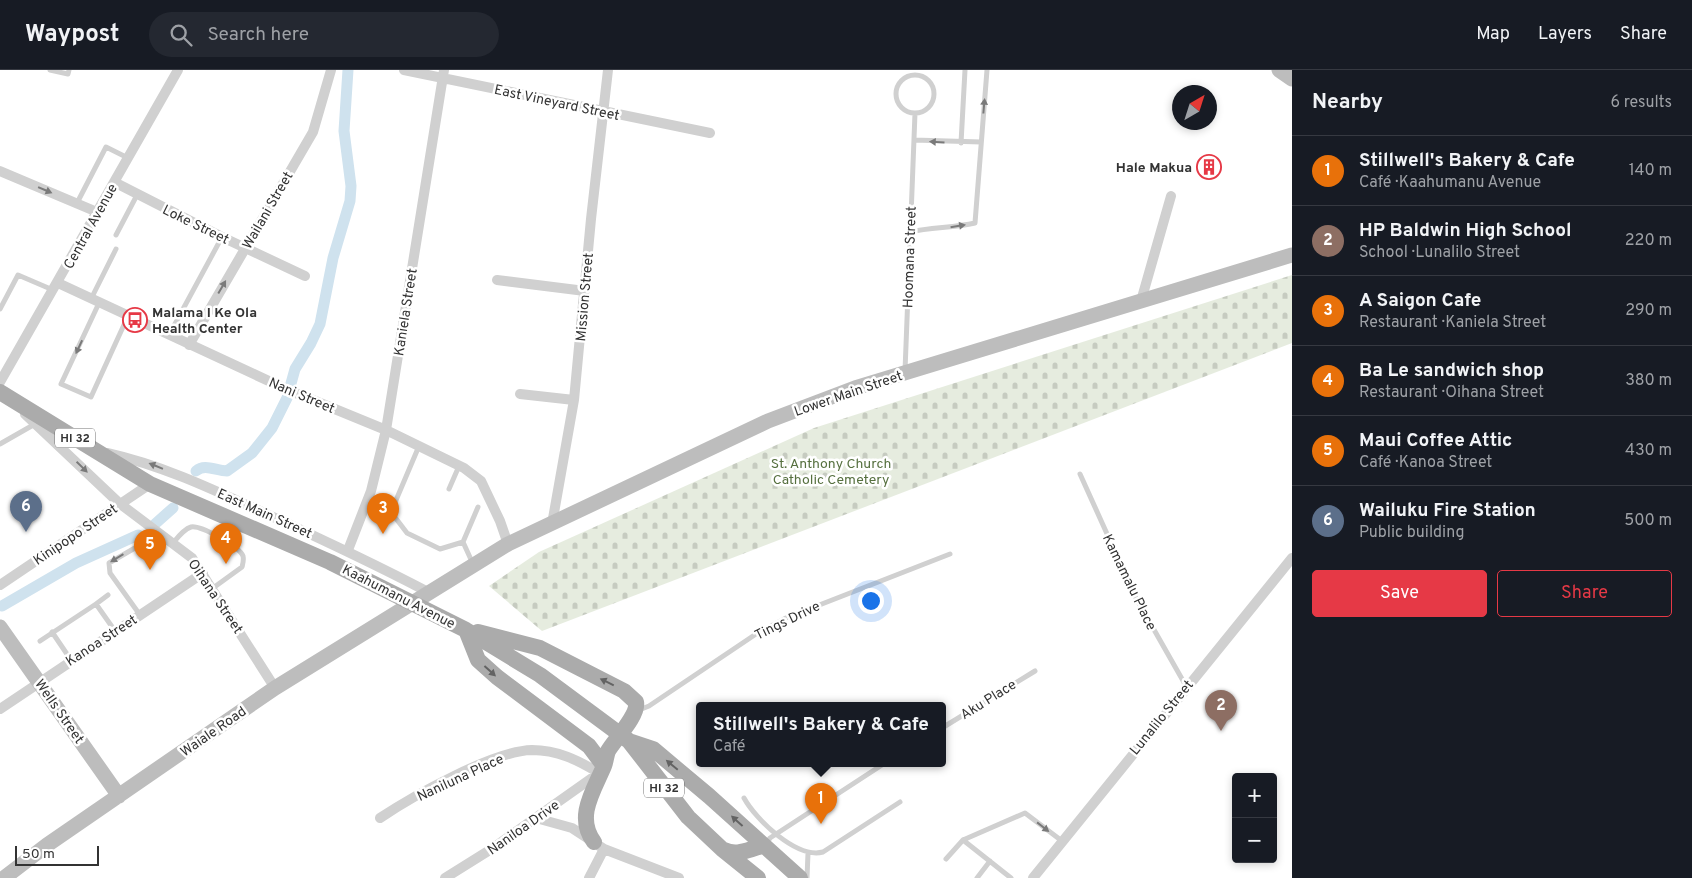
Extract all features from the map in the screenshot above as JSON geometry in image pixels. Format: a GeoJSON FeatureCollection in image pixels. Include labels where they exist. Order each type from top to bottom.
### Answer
{"type":"FeatureCollection","features":[{"type":"Feature","properties":{"kind":"main road","name":"East Main Street"},"geometry":{"type":"LineString","coordinates":[[4,395],[150,484]]}},
{"type":"Feature","properties":{"kind":"main road","name":"Kaahumanu Avenue"},"geometry":{"type":"LineString","coordinates":[[150,484],[330,562],[466,630],[540,675],[629,741],[688,817],[722,849],[759,878]]}},
{"type":"Feature","properties":{"kind":"main road"},"geometry":{"type":"LineString","coordinates":[[466,630],[540,648],[630,695],[636,702],[634,714],[603,764],[588,802],[585,821],[587,830],[599,845]]}},
{"type":"Feature","properties":{"kind":"main road"},"geometry":{"type":"LineString","coordinates":[[466,630],[478,660],[497,677],[589,746],[603,764]]}},
{"type":"Feature","properties":{"kind":"main road","name":"Kaahumanu Avenue"},"geometry":{"type":"LineString","coordinates":[[629,741],[653,749],[800,878]]}},
{"type":"Feature","properties":{"kind":"main road"},"geometry":{"type":"LineString","coordinates":[[722,849],[736,854],[764,846],[764,858],[760,866],[759,878]]}},
{"type":"Feature","properties":{"kind":"street","name":"Central Avenue"},"geometry":{"type":"LineString","coordinates":[[0,382],[56,287],[178,70]]}},
{"type":"Feature","properties":{"kind":"street","name":"Wailani Street"},"geometry":{"type":"LineString","coordinates":[[189,345],[313,132],[332,70]]}},
{"type":"Feature","properties":{"kind":"street","name":"East Vineyard Street"},"geometry":{"type":"LineString","coordinates":[[404,70],[444,74],[603,112],[710,134]]}},
{"type":"Feature","properties":{"kind":"street","name":"Mission Street"},"geometry":{"type":"LineString","coordinates":[[552,524],[574,400],[608,70]]}},
{"type":"Feature","properties":{"kind":"street"},"geometry":{"type":"LineString","coordinates":[[1279,70],[1292,79]]}},
{"type":"Feature","properties":{"kind":"street","name":"Kaniela Street"},"geometry":{"type":"LineString","coordinates":[[348,550],[367,501],[386,430],[444,74]]}},
{"type":"Feature","properties":{"kind":"street"},"geometry":{"type":"LineString","coordinates":[[0,172],[97,212]]}},
{"type":"Feature","properties":{"kind":"street","name":"Loke Street"},"geometry":{"type":"LineString","coordinates":[[114,182],[222,237],[305,276]]}},
{"type":"Feature","properties":{"kind":"street"},"geometry":{"type":"LineString","coordinates":[[1141,301],[1172,196]]}},
{"type":"Feature","properties":{"kind":"street","name":"Lower Main Street"},"geometry":{"type":"LineString","coordinates":[[428,592],[508,544],[768,421],[855,388],[1292,255]]}},
{"type":"Feature","properties":{"kind":"street"},"geometry":{"type":"LineString","coordinates":[[497,280],[585,291]]}},
{"type":"Feature","properties":{"kind":"street","name":"Nani Street"},"geometry":{"type":"LineString","coordinates":[[56,287],[95,301],[290,390],[386,430],[460,466],[481,481],[494,507],[508,544]]}},
{"type":"Feature","properties":{"kind":"street"},"geometry":{"type":"LineString","coordinates":[[520,394],[574,400]]}},
{"type":"Feature","properties":{"kind":"street","name":"Oihana Street"},"geometry":{"type":"LineString","coordinates":[[4,395],[119,504],[192,558],[213,588],[275,688]]}},
{"type":"Feature","properties":{"kind":"street","name":"East Main Street"},"geometry":{"type":"LineString","coordinates":[[96,451],[145,462],[177,474],[348,550],[428,592]]}},
{"type":"Feature","properties":{"kind":"street","name":"Kinipopo Street"},"geometry":{"type":"LineString","coordinates":[[0,586],[150,484]]}},
{"type":"Feature","properties":{"kind":"street","name":"Lunalilo Street"},"geometry":{"type":"LineString","coordinates":[[1033,878],[1186,686],[1292,558]]}},
{"type":"Feature","properties":{"kind":"street","name":"Kanoa Street"},"geometry":{"type":"LineString","coordinates":[[0,709],[203,573]]}},
{"type":"Feature","properties":{"kind":"street","name":"Waiale Road"},"geometry":{"type":"LineString","coordinates":[[4,878],[275,688],[428,592]]}},
{"type":"Feature","properties":{"kind":"street","name":"Wells Street"},"geometry":{"type":"LineString","coordinates":[[0,627],[40,681],[119,796]]}},
{"type":"Feature","properties":{"kind":"street","name":"Naniluna Place"},"geometry":{"type":"LineString","coordinates":[[380,818],[448,779],[500,756],[521,751],[542,750],[603,764]]}},
{"type":"Feature","properties":{"kind":"street","name":"Naniloa Drive"},"geometry":{"type":"LineString","coordinates":[[445,878],[536,818],[603,764]]}},
{"type":"Feature","properties":{"kind":"street"},"geometry":{"type":"LineString","coordinates":[[536,818],[560,823],[599,845],[678,878]]}},
{"type":"Feature","properties":{"kind":"street"},"geometry":{"type":"LineString","coordinates":[[588,878],[599,845]]}},
{"type":"Feature","properties":{"kind":"lane"},"geometry":{"type":"LineString","coordinates":[[50,70],[68,74],[69,70]]}},
{"type":"Feature","properties":{"kind":"lane"},"geometry":{"type":"LineString","coordinates":[[961,142],[965,70]]}},
{"type":"Feature","properties":{"kind":"lane"},"geometry":{"type":"LineString","coordinates":[[910,232],[929,228],[955,228],[974,223],[987,70]]}},
{"type":"Feature","properties":{"kind":"lane"},"geometry":{"type":"LineString","coordinates":[[913,74],[925,77],[930,81],[935,92],[930,107],[915,113],[901,107],[896,97],[898,84],[907,76],[913,74]]}},
{"type":"Feature","properties":{"kind":"lane","name":"Hoomana Street"},"geometry":{"type":"LineString","coordinates":[[905,374],[915,113]]}},
{"type":"Feature","properties":{"kind":"lane"},"geometry":{"type":"LineString","coordinates":[[914,140],[980,142]]}},
{"type":"Feature","properties":{"kind":"lane"},"geometry":{"type":"LineString","coordinates":[[77,204],[106,146],[128,158]]}},
{"type":"Feature","properties":{"kind":"lane"},"geometry":{"type":"LineString","coordinates":[[116,235],[138,195]]}},
{"type":"Feature","properties":{"kind":"lane"},"geometry":{"type":"LineString","coordinates":[[169,336],[222,237]]}},
{"type":"Feature","properties":{"kind":"lane"},"geometry":{"type":"LineString","coordinates":[[116,249],[61,384],[91,397],[128,316]]}},
{"type":"Feature","properties":{"kind":"lane"},"geometry":{"type":"LineString","coordinates":[[0,309],[18,274],[56,287]]}},
{"type":"Feature","properties":{"kind":"lane"},"geometry":{"type":"LineString","coordinates":[[0,444],[36,424]]}},
{"type":"Feature","properties":{"kind":"lane"},"geometry":{"type":"LineString","coordinates":[[391,512],[419,446]]}},
{"type":"Feature","properties":{"kind":"lane"},"geometry":{"type":"LineString","coordinates":[[449,489],[460,466]]}},
{"type":"Feature","properties":{"kind":"lane","name":"Kamamalu Place"},"geometry":{"type":"LineString","coordinates":[[1080,474],[1136,598],[1186,686]]}},
{"type":"Feature","properties":{"kind":"lane"},"geometry":{"type":"LineString","coordinates":[[367,501],[391,512],[407,533],[440,548],[463,542]]}},
{"type":"Feature","properties":{"kind":"lane"},"geometry":{"type":"LineString","coordinates":[[474,564],[463,542],[478,507]]}},
{"type":"Feature","properties":{"kind":"lane"},"geometry":{"type":"LineString","coordinates":[[173,544],[186,530],[194,527],[228,542],[240,551],[244,562],[242,567],[213,588]]}},
{"type":"Feature","properties":{"kind":"lane"},"geometry":{"type":"LineString","coordinates":[[140,615],[110,573],[109,563],[159,533]]}},
{"type":"Feature","properties":{"kind":"lane","name":"Tings Drive"},"geometry":{"type":"LineString","coordinates":[[634,714],[649,706],[756,634],[786,618],[950,554]]}},
{"type":"Feature","properties":{"kind":"lane"},"geometry":{"type":"LineString","coordinates":[[40,641],[108,595]]}},
{"type":"Feature","properties":{"kind":"lane"},"geometry":{"type":"LineString","coordinates":[[96,604],[115,631]]}},
{"type":"Feature","properties":{"kind":"lane"},"geometry":{"type":"LineString","coordinates":[[52,632],[71,660]]}},
{"type":"Feature","properties":{"kind":"lane","name":"Aku Place"},"geometry":{"type":"LineString","coordinates":[[946,726],[1035,671]]}},
{"type":"Feature","properties":{"kind":"lane"},"geometry":{"type":"LineString","coordinates":[[764,846],[777,833],[879,767]]}},
{"type":"Feature","properties":{"kind":"lane"},"geometry":{"type":"LineString","coordinates":[[744,798],[754,814],[777,833],[808,853],[823,852],[900,802]]}},
{"type":"Feature","properties":{"kind":"lane"},"geometry":{"type":"LineString","coordinates":[[946,859],[963,840],[1025,813],[1062,841]]}},
{"type":"Feature","properties":{"kind":"lane"},"geometry":{"type":"LineString","coordinates":[[963,840],[1011,878]]}},
{"type":"Feature","properties":{"kind":"lane"},"geometry":{"type":"LineString","coordinates":[[807,878],[808,853]]}},
{"type":"Feature","properties":{"kind":"lane"},"geometry":{"type":"LineString","coordinates":[[977,878],[990,861]]}},
{"type":"Feature","properties":{"kind":"green space","name":"St. Anthony Church Catholic Cemetery"},"geometry":{"type":"Polygon","coordinates":[[[1292,275],[1292,343],[542,631],[489,586],[539,552],[814,428],[1292,275]]]}},
{"type":"Feature","properties":{"kind":"waterway"},"geometry":{"type":"LineString","coordinates":[[196,471],[207,467],[227,471],[252,453],[272,428],[287,398],[295,369],[320,324],[333,258],[350,201],[351,186],[344,131],[348,70]]}},
{"type":"Feature","properties":{"kind":"waterway"},"geometry":{"type":"LineString","coordinates":[[155,524],[173,508]]}},
{"type":"Feature","properties":{"kind":"waterway"},"geometry":{"type":"LineString","coordinates":[[2,606],[76,563],[138,535]]}},
{"type":"Feature","properties":{"kind":"place","name":"Hale Makua"},"geometry":{"type":"Point","coordinates":[1209,167]}},
{"type":"Feature","properties":{"kind":"place","name":"Malama I Ke Ola Health Center"},"geometry":{"type":"Point","coordinates":[135,320]}},
{"type":"Feature","properties":{"kind":"place","name":"Wailuku Fire Station"},"geometry":{"type":"Point","coordinates":[26,532]}},
{"type":"Feature","properties":{"kind":"place","name":"A Saigon Cafe"},"geometry":{"type":"Point","coordinates":[383,534]}},
{"type":"Feature","properties":{"kind":"place","name":"Ba Le sandwich shop"},"geometry":{"type":"Point","coordinates":[226,564]}},
{"type":"Feature","properties":{"kind":"place","name":"Maui Coffee Attic"},"geometry":{"type":"Point","coordinates":[150,570]}},
{"type":"Feature","properties":{"kind":"place","name":"HP Baldwin High School"},"geometry":{"type":"Point","coordinates":[1221,731]}},
{"type":"Feature","properties":{"kind":"place","name":"Stillwell's Bakery & Cafe"},"geometry":{"type":"Point","coordinates":[821,824]}}]}
